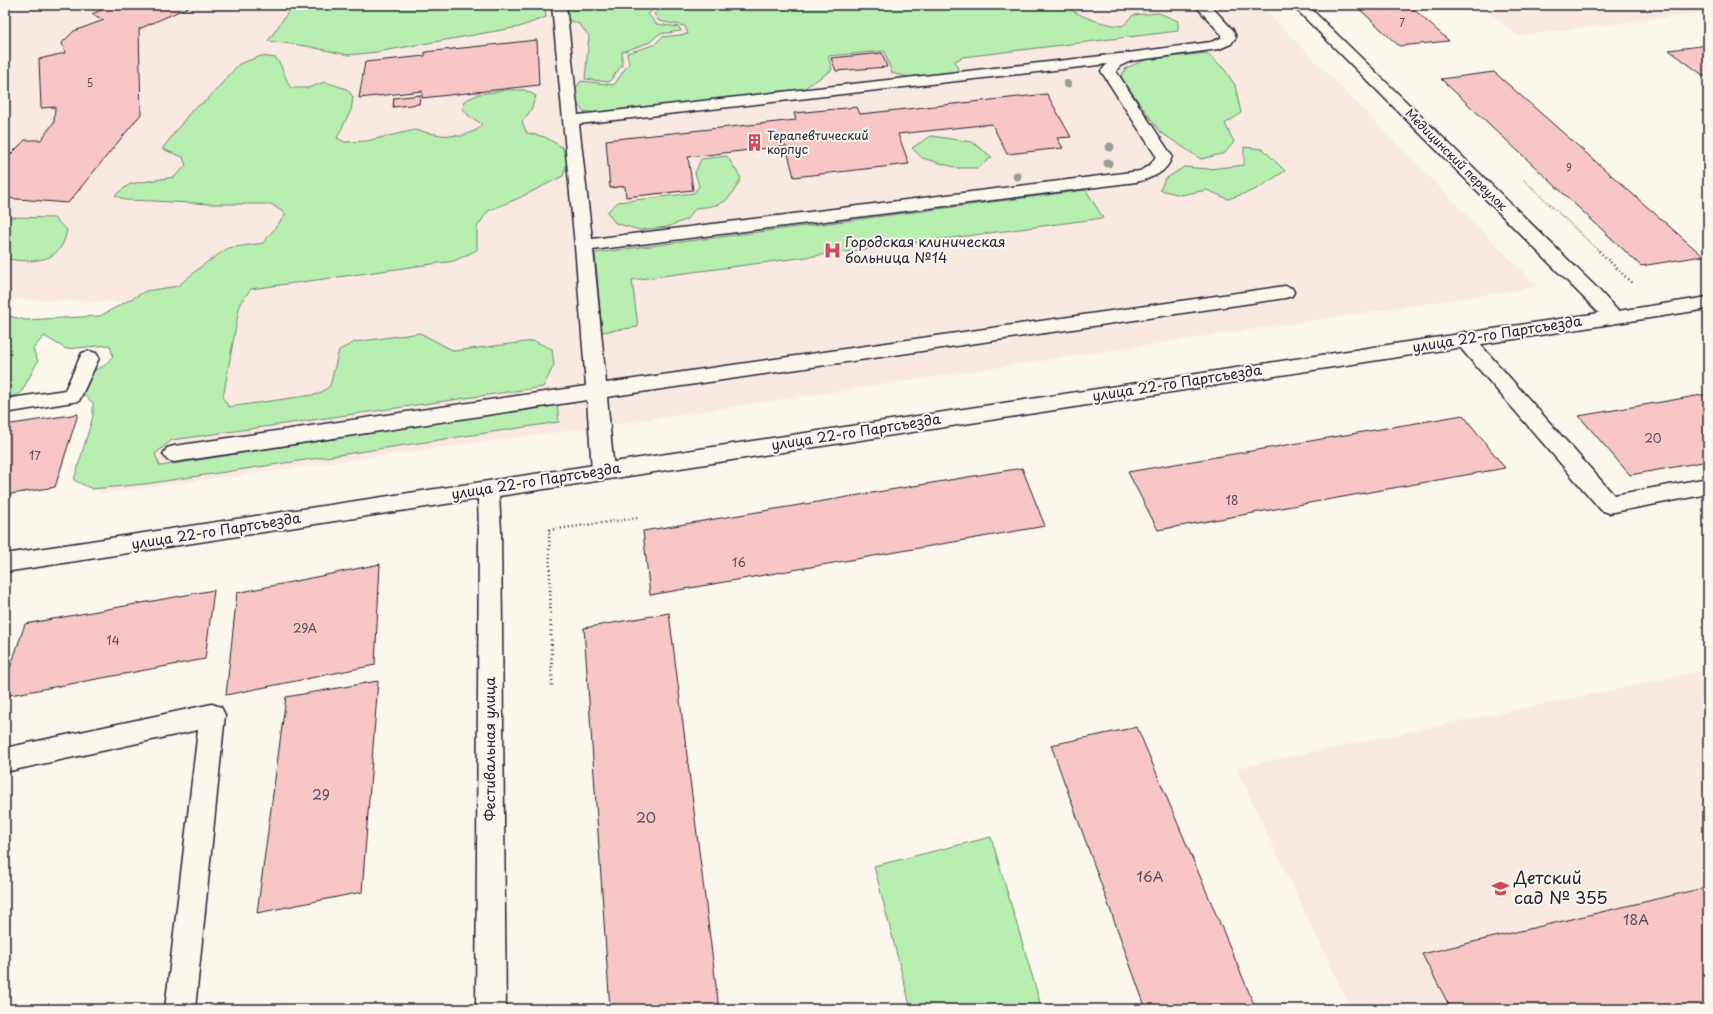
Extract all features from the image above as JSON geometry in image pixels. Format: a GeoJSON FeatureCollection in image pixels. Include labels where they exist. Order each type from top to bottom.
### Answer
{"type":"FeatureCollection","features":[{"type":"Feature","properties":{"kind":"street"},"geometry":{"type":"LineString","coordinates":[[559,5],[584,246],[603,471]]}},
{"type":"Feature","properties":{"kind":"street"},"geometry":{"type":"LineString","coordinates":[[571,120],[1128,57],[1214,46],[1226,41],[1229,37],[1228,33],[1202,5]]}},
{"type":"Feature","properties":{"kind":"street","name":"Медицинский переулок"},"geometry":{"type":"LineString","coordinates":[[1299,5],[1590,292],[1613,317]]}},
{"type":"Feature","properties":{"kind":"street"},"geometry":{"type":"LineString","coordinates":[[584,246],[1136,177],[1146,174],[1157,169],[1162,163],[1164,156],[1108,71],[1115,63],[1128,57]]}},
{"type":"Feature","properties":{"kind":"street"},"geometry":{"type":"LineString","coordinates":[[174,454],[596,391],[1285,292]]}},
{"type":"Feature","properties":{"kind":"street","name":"улица 22-го Партсъезда"},"geometry":{"type":"LineString","coordinates":[[5,563],[1464,339],[1708,303]]}},
{"type":"Feature","properties":{"kind":"street"},"geometry":{"type":"LineString","coordinates":[[1464,339],[1609,504],[1708,486]]}},
{"type":"Feature","properties":{"kind":"street"},"geometry":{"type":"LineString","coordinates":[[5,406],[72,396],[89,358]]}},
{"type":"Feature","properties":{"kind":"street","name":"Фестивальная улица"},"geometry":{"type":"LineString","coordinates":[[488,489],[490,531],[491,1009]]}},
{"type":"Feature","properties":{"kind":"street"},"geometry":{"type":"LineString","coordinates":[[5,760],[212,715],[180,1009]]}},
{"type":"Feature","properties":{"kind":"path"},"geometry":{"type":"LineString","coordinates":[[552,688],[549,530],[638,518]]}},
{"type":"Feature","properties":{"kind":"shaded area","name":"Городская клиническая больница №14"},"geometry":{"type":"Polygon","coordinates":[[[5,5],[1260,5],[1538,287],[610,425],[99,494],[151,313],[118,302],[5,299],[5,5]]]}},
{"type":"Feature","properties":{"kind":"shaded area"},"geometry":{"type":"Polygon","coordinates":[[[1480,5],[1708,5],[1708,12],[1518,36],[1480,5]]]}},
{"type":"Feature","properties":{"kind":"shaded area","name":"Детский сад № 355"},"geometry":{"type":"Polygon","coordinates":[[[1708,670],[1708,1009],[1351,1009],[1236,768],[1708,670]]]}},
{"type":"Feature","properties":{"kind":"green space"},"geometry":{"type":"Polygon","coordinates":[[[293,5],[545,5],[546,17],[519,27],[377,52],[348,55],[306,46],[268,41],[293,5]]]}},
{"type":"Feature","properties":{"kind":"green space"},"geometry":{"type":"Polygon","coordinates":[[[568,5],[659,5],[648,14],[656,24],[679,27],[681,31],[659,34],[650,42],[622,52],[622,65],[609,82],[585,79],[589,36],[579,24],[566,19],[568,5]]]}},
{"type":"Feature","properties":{"kind":"green space"},"geometry":{"type":"Polygon","coordinates":[[[665,5],[1062,5],[1091,19],[1106,24],[1123,26],[1133,15],[1159,13],[1178,21],[1178,31],[963,57],[955,61],[958,70],[951,74],[912,78],[892,73],[884,51],[828,56],[832,70],[797,93],[603,114],[583,111],[575,102],[574,91],[581,81],[614,85],[629,63],[627,53],[654,45],[662,37],[688,34],[685,26],[659,21],[654,14],[665,5]]]}},
{"type":"Feature","properties":{"kind":"green space"},"geometry":{"type":"Polygon","coordinates":[[[1207,53],[1224,69],[1235,85],[1241,113],[1225,124],[1234,142],[1225,153],[1201,159],[1160,132],[1121,77],[1126,68],[1145,60],[1207,53]]]}},
{"type":"Feature","properties":{"kind":"green space"},"geometry":{"type":"Polygon","coordinates":[[[261,56],[276,58],[291,88],[308,88],[325,82],[347,89],[353,97],[351,110],[337,138],[345,142],[366,141],[415,130],[440,135],[461,136],[477,130],[482,124],[469,116],[463,109],[464,101],[479,94],[507,90],[525,90],[536,96],[531,110],[522,122],[527,133],[545,137],[562,147],[567,161],[563,176],[519,198],[488,211],[477,227],[477,250],[454,261],[251,289],[240,303],[223,398],[229,407],[319,394],[330,386],[339,350],[355,342],[420,333],[454,351],[534,341],[552,349],[554,365],[543,387],[172,440],[155,454],[160,466],[557,404],[559,422],[145,484],[92,489],[74,480],[93,416],[93,403],[83,394],[91,372],[104,366],[113,356],[110,345],[66,349],[44,336],[33,349],[38,361],[21,393],[5,399],[5,315],[25,320],[100,316],[146,291],[178,286],[203,265],[228,248],[263,243],[286,214],[271,204],[213,204],[125,200],[115,195],[130,184],[174,177],[186,166],[183,157],[162,149],[192,110],[207,100],[239,64],[261,56]]]}},
{"type":"Feature","properties":{"kind":"green space"},"geometry":{"type":"Polygon","coordinates":[[[931,136],[972,142],[992,157],[978,168],[958,168],[922,158],[912,148],[931,136]]]}},
{"type":"Feature","properties":{"kind":"green space"},"geometry":{"type":"Polygon","coordinates":[[[1244,147],[1263,149],[1285,171],[1255,190],[1228,199],[1207,190],[1181,195],[1160,190],[1165,179],[1184,167],[1209,169],[1244,165],[1244,147]]]}},
{"type":"Feature","properties":{"kind":"green space"},"geometry":{"type":"Polygon","coordinates":[[[727,156],[741,178],[732,193],[724,202],[713,206],[696,208],[686,220],[667,227],[640,230],[615,223],[607,212],[618,202],[694,193],[699,186],[695,173],[701,159],[727,156]]]}},
{"type":"Feature","properties":{"kind":"green space"},"geometry":{"type":"Polygon","coordinates":[[[1086,190],[1103,218],[632,280],[638,327],[602,332],[595,253],[1086,190]]]}},
{"type":"Feature","properties":{"kind":"green space"},"geometry":{"type":"Polygon","coordinates":[[[5,218],[54,218],[67,230],[63,243],[57,251],[44,259],[29,261],[5,259],[5,218]]]}},
{"type":"Feature","properties":{"kind":"green space"},"geometry":{"type":"Polygon","coordinates":[[[991,837],[1042,1009],[911,1009],[874,866],[991,837]]]}},
{"type":"Feature","properties":{"kind":"building"},"geometry":{"type":"Polygon","coordinates":[[[113,5],[193,5],[139,29],[141,114],[68,203],[5,198],[5,160],[25,140],[41,140],[54,122],[55,107],[41,108],[39,59],[65,53],[62,43],[74,31],[104,20],[92,14],[113,5]]]}},
{"type":"Feature","properties":{"kind":"building"},"geometry":{"type":"Polygon","coordinates":[[[1355,5],[1409,5],[1449,41],[1399,46],[1355,5]]]}},
{"type":"Feature","properties":{"kind":"building"},"geometry":{"type":"Polygon","coordinates":[[[537,40],[539,85],[422,98],[422,91],[359,98],[365,62],[425,56],[425,52],[537,40]]]}},
{"type":"Feature","properties":{"kind":"building"},"geometry":{"type":"Polygon","coordinates":[[[1708,45],[1708,79],[1669,50],[1708,45]]]}},
{"type":"Feature","properties":{"kind":"building"},"geometry":{"type":"Polygon","coordinates":[[[882,53],[887,67],[836,71],[831,58],[882,53]]]}},
{"type":"Feature","properties":{"kind":"building"},"geometry":{"type":"Polygon","coordinates":[[[1494,72],[1703,256],[1641,266],[1441,79],[1494,72]]]}},
{"type":"Feature","properties":{"kind":"building","name":"Терапевтический корпус"},"geometry":{"type":"Polygon","coordinates":[[[1047,94],[1071,137],[1057,138],[1063,148],[1007,154],[992,124],[898,134],[909,164],[794,177],[786,146],[688,157],[693,190],[626,197],[625,186],[610,188],[606,140],[796,120],[794,113],[857,107],[860,114],[1047,94]]]}},
{"type":"Feature","properties":{"kind":"building"},"geometry":{"type":"Polygon","coordinates":[[[420,95],[419,104],[393,107],[394,98],[420,95]]]}},
{"type":"Feature","properties":{"kind":"building"},"geometry":{"type":"Polygon","coordinates":[[[1708,394],[1708,461],[1630,475],[1579,416],[1708,394]]]}},
{"type":"Feature","properties":{"kind":"building"},"geometry":{"type":"Polygon","coordinates":[[[78,414],[55,487],[5,495],[5,425],[78,414]]]}},
{"type":"Feature","properties":{"kind":"building"},"geometry":{"type":"Polygon","coordinates":[[[1463,415],[1505,468],[1158,530],[1128,472],[1463,415]]]}},
{"type":"Feature","properties":{"kind":"building"},"geometry":{"type":"Polygon","coordinates":[[[1022,468],[1045,526],[650,595],[643,531],[1022,468]]]}},
{"type":"Feature","properties":{"kind":"building"},"geometry":{"type":"Polygon","coordinates":[[[380,564],[375,665],[226,695],[237,593],[380,564]]]}},
{"type":"Feature","properties":{"kind":"building"},"geometry":{"type":"Polygon","coordinates":[[[214,590],[205,659],[5,696],[5,683],[25,624],[214,590]]]}},
{"type":"Feature","properties":{"kind":"building"},"geometry":{"type":"Polygon","coordinates":[[[669,613],[719,1009],[610,1009],[584,628],[669,613]]]}},
{"type":"Feature","properties":{"kind":"building"},"geometry":{"type":"Polygon","coordinates":[[[378,681],[362,892],[257,913],[286,697],[378,681]]]}},
{"type":"Feature","properties":{"kind":"building"},"geometry":{"type":"Polygon","coordinates":[[[1137,727],[1256,1009],[1146,1009],[1051,745],[1137,727]]]}},
{"type":"Feature","properties":{"kind":"building"},"geometry":{"type":"Polygon","coordinates":[[[1708,887],[1708,1008],[1706,1009],[1451,1009],[1422,954],[1708,887]]]}},
{"type":"Feature","properties":{"kind":"place","name":"Терапевтический корпус"},"geometry":{"type":"Point","coordinates":[754,143]}},
{"type":"Feature","properties":{"kind":"place","name":"Городская клиническая больница №14"},"geometry":{"type":"Point","coordinates":[832,250]}},
{"type":"Feature","properties":{"kind":"place","name":"Детский сад № 355"},"geometry":{"type":"Point","coordinates":[1501,888]}}]}
